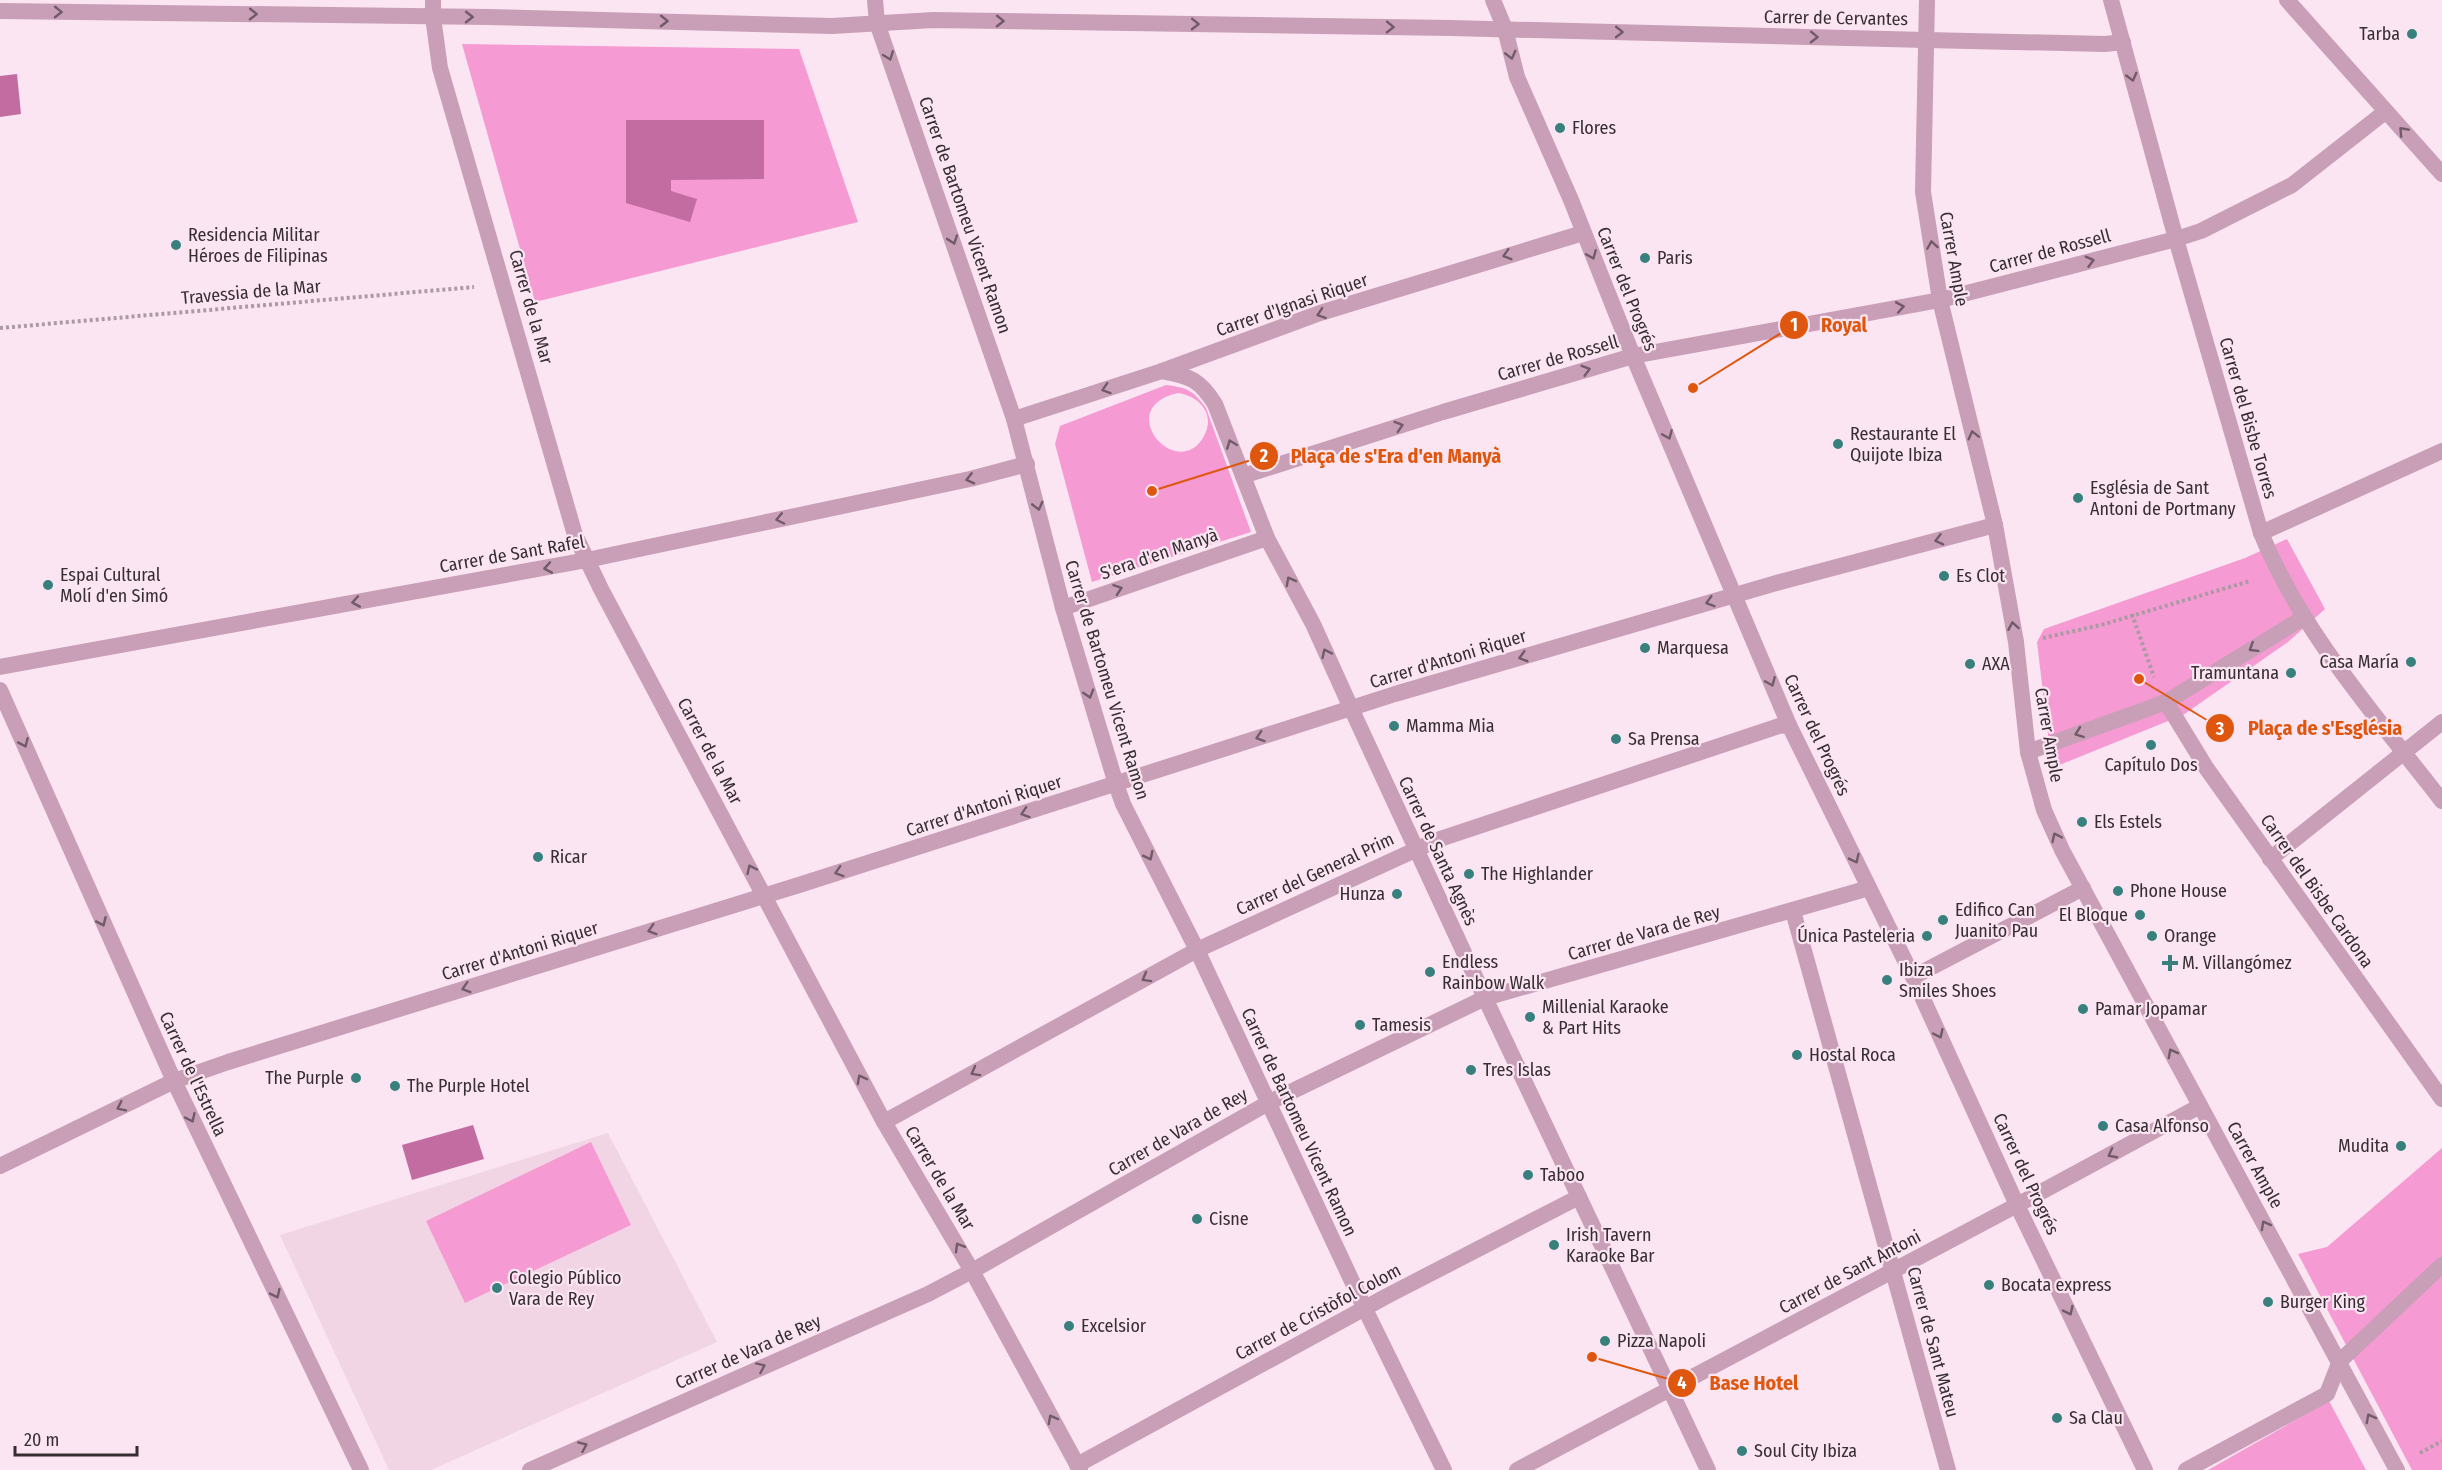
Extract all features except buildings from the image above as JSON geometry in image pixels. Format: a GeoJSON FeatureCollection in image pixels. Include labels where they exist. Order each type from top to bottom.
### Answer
{"type":"FeatureCollection","features":[{"type":"Feature","properties":{"kind":"street","name":"Carrer de Bartomeu Vicent Ramon"},"geometry":{"type":"LineString","coordinates":[[875,0],[877,23],[1014,419],[1063,608],[1123,804],[1197,950],[1365,1309],[1444,1470]]}},
{"type":"Feature","properties":{"kind":"street","name":"Carrer del Progrés"},"geometry":{"type":"LineString","coordinates":[[1492,0],[1505,29],[1517,77],[1789,725],[1913,977],[2017,1205],[2145,1470]]}},
{"type":"Feature","properties":{"kind":"street","name":"Carrer Ample"},"geometry":{"type":"LineString","coordinates":[[1927,0],[1923,192],[1940,300],[1995,525],[2016,642],[2028,752],[2043,810],[2062,850],[2397,1470]]}},
{"type":"Feature","properties":{"kind":"street","name":"Carrer del Bisbe Torres"},"geometry":{"type":"LineString","coordinates":[[2112,0],[2176,239],[2261,533],[2276,569],[2303,618],[2442,801]]}},
{"type":"Feature","properties":{"kind":"street"},"geometry":{"type":"LineString","coordinates":[[2287,0],[2442,174]]}},
{"type":"Feature","properties":{"kind":"street","name":"Carrer de Cervantes"},"geometry":{"type":"LineString","coordinates":[[0,11],[35,6],[433,8],[832,26],[941,20],[1505,29],[2105,44],[2123,42]]}},
{"type":"Feature","properties":{"kind":"street","name":"Carrer de la Mar"},"geometry":{"type":"LineString","coordinates":[[433,8],[440,68],[575,535],[884,1122],[972,1271],[1079,1468]]}},
{"type":"Feature","properties":{"kind":"street","name":"Carrer de Rossell"},"geometry":{"type":"LineString","coordinates":[[1243,476],[1443,412],[1633,356],[1940,300],[2176,239],[2200,231],[2292,185],[2385,112]]}},
{"type":"Feature","properties":{"kind":"street","name":"Carrer d'Ignasi Riquer"},"geometry":{"type":"LineString","coordinates":[[1014,419],[1161,371],[1320,313],[1583,232]]}},
{"type":"Feature","properties":{"kind":"street","name":"Carrer de Santa Agnès"},"geometry":{"type":"LineString","coordinates":[[1161,371],[1186,375],[1205,388],[1215,404],[1268,538],[1312,624],[1415,849],[1708,1470]]}},
{"type":"Feature","properties":{"kind":"street"},"geometry":{"type":"LineString","coordinates":[[2261,533],[2442,451]]}},
{"type":"Feature","properties":{"kind":"street","name":"Carrer de Sant Rafel"},"geometry":{"type":"LineString","coordinates":[[0,667],[587,560],[970,479],[1027,464]]}},
{"type":"Feature","properties":{"kind":"street","name":"Carrer d'Antoni Riquer"},"geometry":{"type":"LineString","coordinates":[[0,1166],[174,1081],[239,1058],[763,896],[1351,708],[1735,595],[1995,525]]}},
{"type":"Feature","properties":{"kind":"street","name":"S'era d'en Manyà"},"geometry":{"type":"LineString","coordinates":[[1063,608],[1268,538]]}},
{"type":"Feature","properties":{"kind":"street"},"geometry":{"type":"LineString","coordinates":[[2028,752],[2166,702],[2303,618]]}},
{"type":"Feature","properties":{"kind":"street","name":"Carrer de l'Estrella"},"geometry":{"type":"LineString","coordinates":[[0,690],[174,1081],[361,1470]]}},
{"type":"Feature","properties":{"kind":"street","name":"Carrer del Bisbe Cardona"},"geometry":{"type":"LineString","coordinates":[[2166,702],[2207,769],[2442,1099]]}},
{"type":"Feature","properties":{"kind":"street"},"geometry":{"type":"LineString","coordinates":[[2270,858],[2442,722]]}},
{"type":"Feature","properties":{"kind":"street","name":"Carrer del General Prim"},"geometry":{"type":"LineString","coordinates":[[884,1122],[1197,950],[1415,849],[1768,729],[1789,725]]}},
{"type":"Feature","properties":{"kind":"street","name":"Carrer de Vara de Rey"},"geometry":{"type":"LineString","coordinates":[[530,1470],[928,1294],[1269,1102],[1485,998],[1869,888]]}},
{"type":"Feature","properties":{"kind":"street"},"geometry":{"type":"LineString","coordinates":[[1913,977],[2083,888]]}},
{"type":"Feature","properties":{"kind":"street","name":"Carrer de Sant Mateu"},"geometry":{"type":"LineString","coordinates":[[1793,911],[1948,1470]]}},
{"type":"Feature","properties":{"kind":"street","name":"Carrer de Sant Antoni"},"geometry":{"type":"LineString","coordinates":[[1516,1470],[1894,1272],[2200,1106]]}},
{"type":"Feature","properties":{"kind":"street","name":"Carrer de Cristòfol Colom"},"geometry":{"type":"LineString","coordinates":[[1079,1468],[1365,1309],[1579,1197]]}},
{"type":"Feature","properties":{"kind":"street"},"geometry":{"type":"LineString","coordinates":[[2186,1470],[2327,1394],[2340,1361],[2442,1265]]}},
{"type":"Feature","properties":{"kind":"path","name":"Travessia de la Mar"},"geometry":{"type":"LineString","coordinates":[[0,328],[504,284]]}},
{"type":"Feature","properties":{"kind":"path"},"geometry":{"type":"LineString","coordinates":[[2016,642],[2102,625],[2132,614],[2252,580]]}},
{"type":"Feature","properties":{"kind":"path"},"geometry":{"type":"LineString","coordinates":[[2132,614],[2154,676]]}},
{"type":"Feature","properties":{"kind":"shaded area"},"geometry":{"type":"Polygon","coordinates":[[[462,44],[799,49],[858,222],[535,302],[462,44]]]}},
{"type":"Feature","properties":{"kind":"shaded area"},"geometry":{"type":"Polygon","coordinates":[[[17,74],[21,114],[0,117],[0,76],[17,74]]]}},
{"type":"Feature","properties":{"kind":"shaded area"},"geometry":{"type":"Polygon","coordinates":[[[626,120],[764,120],[764,179],[671,180],[671,191],[697,199],[690,222],[626,203],[626,120]]]}},
{"type":"Feature","properties":{"kind":"shaded area"},"geometry":{"type":"Polygon","coordinates":[[[1166,385],[1189,391],[1206,408],[1251,532],[1092,582],[1055,444],[1060,426],[1166,385]],[[1178,393],[1159,401],[1150,413],[1150,426],[1156,438],[1167,447],[1180,452],[1193,449],[1204,436],[1208,420],[1199,402],[1178,393]]]}},
{"type":"Feature","properties":{"kind":"shaded area"},"geometry":{"type":"Polygon","coordinates":[[[2287,539],[2325,609],[2288,642],[2183,715],[2052,768],[2037,642],[2044,629],[2245,558],[2287,539]]]}},
{"type":"Feature","properties":{"kind":"shaded area"},"geometry":{"type":"Polygon","coordinates":[[[473,1125],[484,1159],[412,1180],[402,1145],[473,1125]]]}},
{"type":"Feature","properties":{"kind":"shaded area","name":"Colegio Público Vara de Rey"},"geometry":{"type":"Polygon","coordinates":[[[608,1133],[717,1342],[431,1470],[389,1470],[280,1235],[608,1133]]]}},
{"type":"Feature","properties":{"kind":"shaded area"},"geometry":{"type":"Polygon","coordinates":[[[591,1142],[631,1225],[465,1303],[426,1221],[591,1142]]]}},
{"type":"Feature","properties":{"kind":"shaded area"},"geometry":{"type":"Polygon","coordinates":[[[2442,1148],[2442,1470],[2412,1470],[2298,1254],[2327,1247],[2442,1148]]]}},
{"type":"Feature","properties":{"kind":"shaded area"},"geometry":{"type":"Polygon","coordinates":[[[2329,1401],[2366,1470],[2208,1470],[2329,1401]]]}},
{"type":"Feature","properties":{"kind":"place","name":"Tarba"},"geometry":{"type":"Point","coordinates":[2412,34]}},
{"type":"Feature","properties":{"kind":"place","name":"Flores"},"geometry":{"type":"Point","coordinates":[1560,128]}},
{"type":"Feature","properties":{"kind":"place","name":"Residencia Militar Héroes de Filipinas"},"geometry":{"type":"Point","coordinates":[176,245]}},
{"type":"Feature","properties":{"kind":"place","name":"Paris"},"geometry":{"type":"Point","coordinates":[1645,258]}},
{"type":"Feature","properties":{"kind":"place","name":"Royal"},"geometry":{"type":"Point","coordinates":[1693,388]}},
{"type":"Feature","properties":{"kind":"place","name":"Restaurante El Quijote Ibiza"},"geometry":{"type":"Point","coordinates":[1838,444]}},
{"type":"Feature","properties":{"kind":"place","name":"Plaça de s'Era d'en Manyà"},"geometry":{"type":"Point","coordinates":[1152,491]}},
{"type":"Feature","properties":{"kind":"place","name":"Església de Sant Antoni de Portmany"},"geometry":{"type":"Point","coordinates":[2078,498]}},
{"type":"Feature","properties":{"kind":"place","name":"Es Clot"},"geometry":{"type":"Point","coordinates":[1944,576]}},
{"type":"Feature","properties":{"kind":"place","name":"Espai Cultural Molí d'en Simó"},"geometry":{"type":"Point","coordinates":[48,585]}},
{"type":"Feature","properties":{"kind":"place","name":"Marquesa"},"geometry":{"type":"Point","coordinates":[1645,648]}},
{"type":"Feature","properties":{"kind":"place","name":"Casa María"},"geometry":{"type":"Point","coordinates":[2411,662]}},
{"type":"Feature","properties":{"kind":"place","name":"AXA"},"geometry":{"type":"Point","coordinates":[1970,664]}},
{"type":"Feature","properties":{"kind":"place","name":"Tramuntana"},"geometry":{"type":"Point","coordinates":[2291,673]}},
{"type":"Feature","properties":{"kind":"place","name":"Plaça de s'Església"},"geometry":{"type":"Point","coordinates":[2139,679]}},
{"type":"Feature","properties":{"kind":"place","name":"Mamma Mia"},"geometry":{"type":"Point","coordinates":[1394,726]}},
{"type":"Feature","properties":{"kind":"place","name":"Sa Prensa"},"geometry":{"type":"Point","coordinates":[1616,739]}},
{"type":"Feature","properties":{"kind":"place","name":"Capítulo Dos"},"geometry":{"type":"Point","coordinates":[2151,745]}},
{"type":"Feature","properties":{"kind":"place","name":"Els Estels"},"geometry":{"type":"Point","coordinates":[2082,822]}},
{"type":"Feature","properties":{"kind":"place","name":"Ricar"},"geometry":{"type":"Point","coordinates":[538,857]}},
{"type":"Feature","properties":{"kind":"place","name":"The Highlander"},"geometry":{"type":"Point","coordinates":[1469,874]}},
{"type":"Feature","properties":{"kind":"place","name":"Phone House"},"geometry":{"type":"Point","coordinates":[2118,891]}},
{"type":"Feature","properties":{"kind":"place","name":"Hunza"},"geometry":{"type":"Point","coordinates":[1397,894]}},
{"type":"Feature","properties":{"kind":"place","name":"El Bloque"},"geometry":{"type":"Point","coordinates":[2140,915]}},
{"type":"Feature","properties":{"kind":"place","name":"Edifico Can Juanito Pau"},"geometry":{"type":"Point","coordinates":[1943,920]}},
{"type":"Feature","properties":{"kind":"place","name":"Única Pasteleria"},"geometry":{"type":"Point","coordinates":[1927,936]}},
{"type":"Feature","properties":{"kind":"place","name":"Orange"},"geometry":{"type":"Point","coordinates":[2152,936]}},
{"type":"Feature","properties":{"kind":"place","name":"M. Villangómez"},"geometry":{"type":"Point","coordinates":[2170,963]}},
{"type":"Feature","properties":{"kind":"place","name":"Endless Rainbow Walk"},"geometry":{"type":"Point","coordinates":[1430,972]}},
{"type":"Feature","properties":{"kind":"place","name":"Ibiza Smiles Shoes"},"geometry":{"type":"Point","coordinates":[1887,980]}},
{"type":"Feature","properties":{"kind":"place","name":"Pamar Jopamar"},"geometry":{"type":"Point","coordinates":[2083,1009]}},
{"type":"Feature","properties":{"kind":"place","name":"Millenial Karaoke & Part Hits"},"geometry":{"type":"Point","coordinates":[1530,1017]}},
{"type":"Feature","properties":{"kind":"place","name":"Tamesis"},"geometry":{"type":"Point","coordinates":[1360,1025]}},
{"type":"Feature","properties":{"kind":"place","name":"Hostal Roca"},"geometry":{"type":"Point","coordinates":[1797,1055]}},
{"type":"Feature","properties":{"kind":"place","name":"Tres Islas"},"geometry":{"type":"Point","coordinates":[1471,1070]}},
{"type":"Feature","properties":{"kind":"place","name":"The Purple"},"geometry":{"type":"Point","coordinates":[356,1078]}},
{"type":"Feature","properties":{"kind":"place","name":"The Purple Hotel"},"geometry":{"type":"Point","coordinates":[395,1086]}},
{"type":"Feature","properties":{"kind":"place","name":"Casa Alfonso"},"geometry":{"type":"Point","coordinates":[2103,1126]}},
{"type":"Feature","properties":{"kind":"place","name":"Mudita"},"geometry":{"type":"Point","coordinates":[2401,1146]}},
{"type":"Feature","properties":{"kind":"place","name":"Taboo"},"geometry":{"type":"Point","coordinates":[1528,1175]}},
{"type":"Feature","properties":{"kind":"place","name":"Cisne"},"geometry":{"type":"Point","coordinates":[1197,1219]}},
{"type":"Feature","properties":{"kind":"place","name":"Irish Tavern Karaoke Bar"},"geometry":{"type":"Point","coordinates":[1554,1245]}},
{"type":"Feature","properties":{"kind":"place","name":"Bocata express"},"geometry":{"type":"Point","coordinates":[1989,1285]}},
{"type":"Feature","properties":{"kind":"place","name":"Colegio Público Vara de Rey"},"geometry":{"type":"Point","coordinates":[497,1288]}},
{"type":"Feature","properties":{"kind":"place","name":"Burger King"},"geometry":{"type":"Point","coordinates":[2268,1302]}},
{"type":"Feature","properties":{"kind":"place","name":"Excelsior"},"geometry":{"type":"Point","coordinates":[1069,1326]}},
{"type":"Feature","properties":{"kind":"place","name":"Pizza Napoli"},"geometry":{"type":"Point","coordinates":[1605,1341]}},
{"type":"Feature","properties":{"kind":"place","name":"Base Hotel"},"geometry":{"type":"Point","coordinates":[1592,1357]}},
{"type":"Feature","properties":{"kind":"place","name":"Sa Clau"},"geometry":{"type":"Point","coordinates":[2057,1418]}},
{"type":"Feature","properties":{"kind":"place","name":"Soul City Ibiza"},"geometry":{"type":"Point","coordinates":[1742,1451]}}]}
